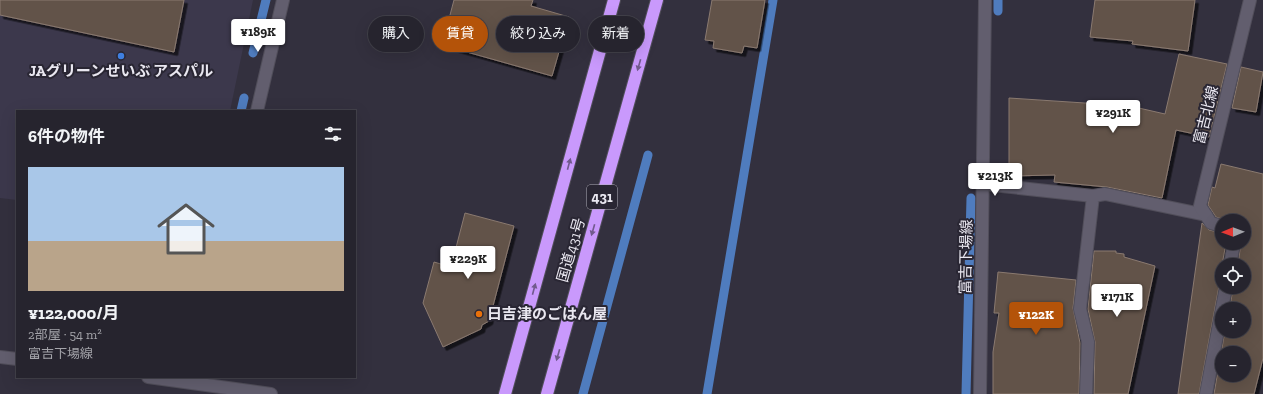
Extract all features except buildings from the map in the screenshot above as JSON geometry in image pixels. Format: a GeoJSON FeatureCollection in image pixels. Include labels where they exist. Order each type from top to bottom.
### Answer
{"type":"FeatureCollection","features":[{"type":"Feature","properties":{"kind":"highway","name":"国道431号"},"geometry":{"type":"LineString","coordinates":[[505,394],[614,0]]}},
{"type":"Feature","properties":{"kind":"highway","name":"国道431号"},"geometry":{"type":"LineString","coordinates":[[547,394],[657,0]]}},
{"type":"Feature","properties":{"kind":"street"},"geometry":{"type":"LineString","coordinates":[[257,110],[283,0]]}},
{"type":"Feature","properties":{"kind":"street","name":"富吉下場線"},"geometry":{"type":"LineString","coordinates":[[980,394],[985,0]]}},
{"type":"Feature","properties":{"kind":"street","name":"富吉北線"},"geometry":{"type":"LineString","coordinates":[[1206,215],[1200,206],[1250,0]]}},
{"type":"Feature","properties":{"kind":"street"},"geometry":{"type":"LineString","coordinates":[[983,184],[1093,196],[1105,194],[1206,215],[1211,223],[1215,224]]}},
{"type":"Feature","properties":{"kind":"street"},"geometry":{"type":"LineString","coordinates":[[1086,394],[1088,342],[1080,309],[1093,196]]}},
{"type":"Feature","properties":{"kind":"street"},"geometry":{"type":"LineString","coordinates":[[1206,394],[1225,294]]}},
{"type":"Feature","properties":{"kind":"street"},"geometry":{"type":"LineString","coordinates":[[0,357],[16,359]]}},
{"type":"Feature","properties":{"kind":"street"},"geometry":{"type":"LineString","coordinates":[[154,378],[196,385],[271,394]]}},
{"type":"Feature","properties":{"kind":"shaded area","name":"JAグリーンせいぶ アスパル"},"geometry":{"type":"Polygon","coordinates":[[[0,0],[253,0],[230,110],[16,110],[16,200],[0,198],[0,0]]]}},
{"type":"Feature","properties":{"kind":"waterway"},"geometry":{"type":"LineString","coordinates":[[253,53],[266,0]]}},
{"type":"Feature","properties":{"kind":"waterway"},"geometry":{"type":"LineString","coordinates":[[707,394],[773,0]]}},
{"type":"Feature","properties":{"kind":"waterway"},"geometry":{"type":"LineString","coordinates":[[998,0],[998,11]]}},
{"type":"Feature","properties":{"kind":"waterway"},"geometry":{"type":"LineString","coordinates":[[241,110],[244,98]]}},
{"type":"Feature","properties":{"kind":"waterway"},"geometry":{"type":"LineString","coordinates":[[583,394],[648,155]]}},
{"type":"Feature","properties":{"kind":"waterway"},"geometry":{"type":"LineString","coordinates":[[966,394],[971,198]]}},
{"type":"Feature","properties":{"kind":"place","name":"JAグリーンせいぶ アスパル"},"geometry":{"type":"Point","coordinates":[121,56]}},
{"type":"Feature","properties":{"kind":"place","name":"日吉津のごはん屋"},"geometry":{"type":"Point","coordinates":[479,314]}}]}
